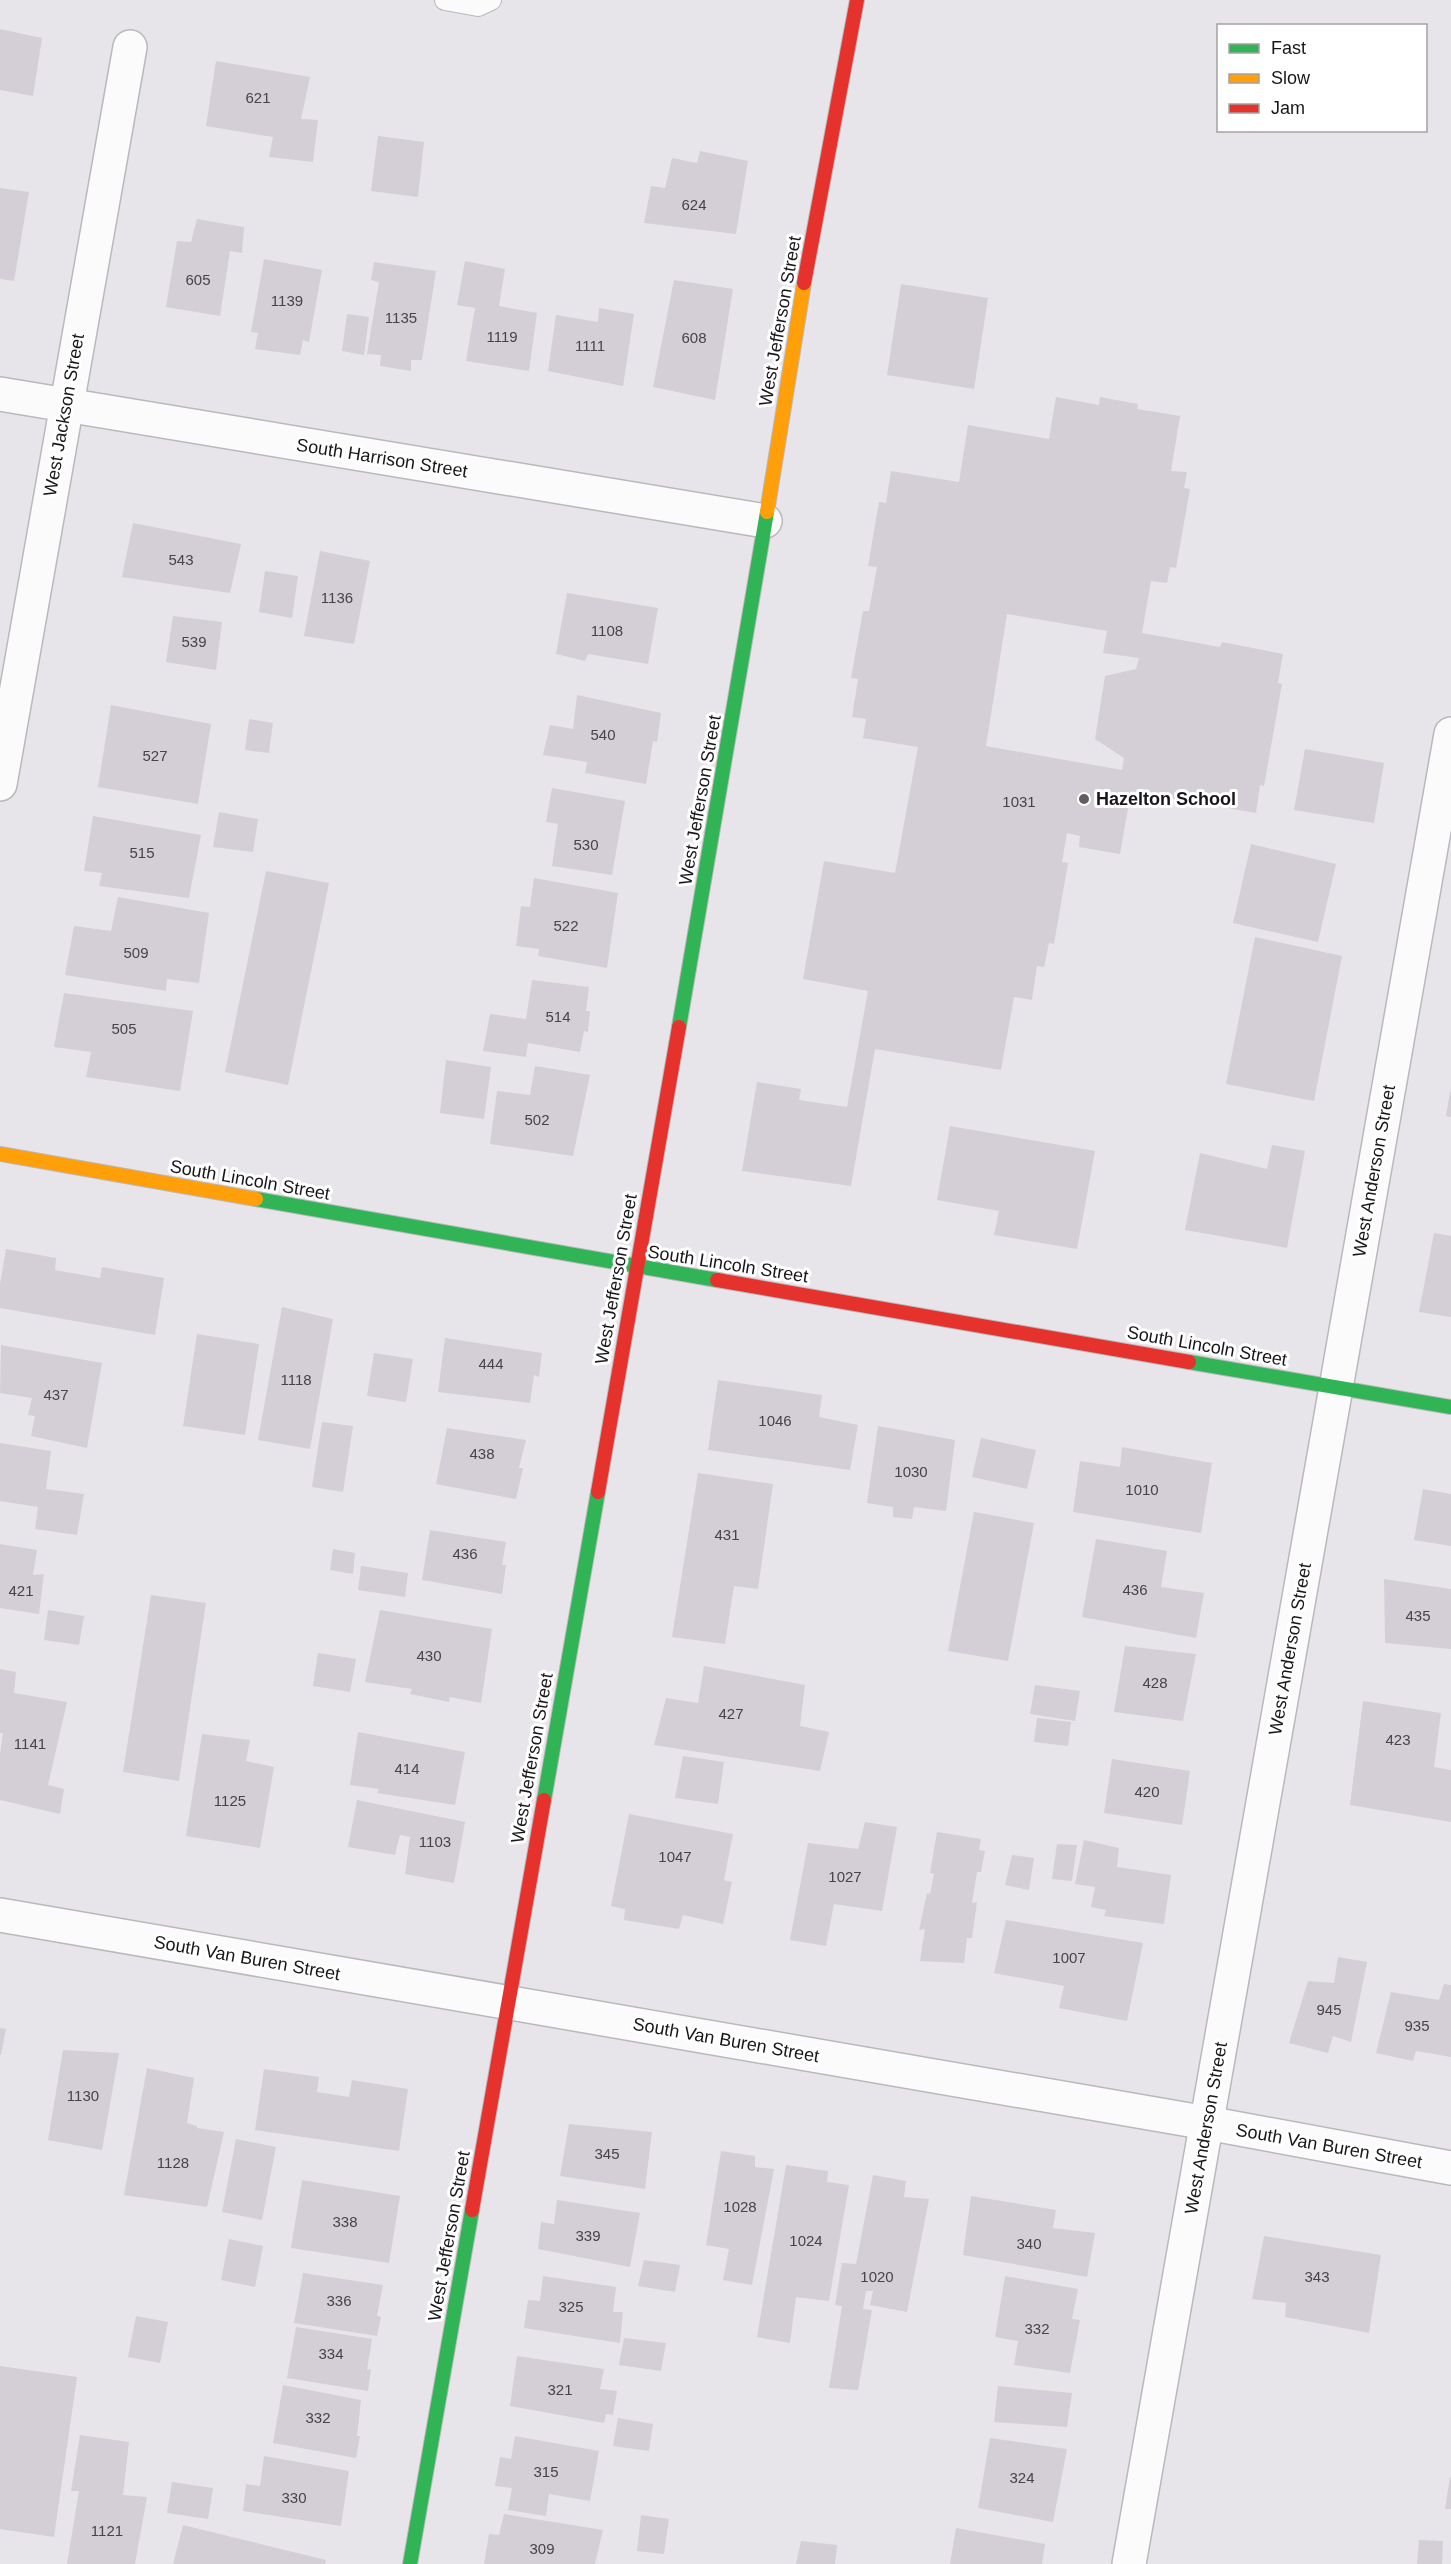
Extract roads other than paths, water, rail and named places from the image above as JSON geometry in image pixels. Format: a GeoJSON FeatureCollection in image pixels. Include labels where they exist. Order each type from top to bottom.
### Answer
{"type":"FeatureCollection","features":[{"type":"Feature","properties":{"kind":"street","name":"West Jefferson Street"},"geometry":{"type":"LineString","coordinates":[[410,2564],[748,633],[799,312],[856,0]]}},
{"type":"Feature","properties":{"kind":"street","name":"West Jackson Street"},"geometry":{"type":"LineString","coordinates":[[0,784],[130,46]]}},
{"type":"Feature","properties":{"kind":"street","name":"South Harrison Street"},"geometry":{"type":"LineString","coordinates":[[0,394],[765,521]]}},
{"type":"Feature","properties":{"kind":"street","name":"West Anderson Street"},"geometry":{"type":"LineString","coordinates":[[1129,2564],[1451,734]]}},
{"type":"Feature","properties":{"kind":"street","name":"South Lincoln Street"},"geometry":{"type":"LineString","coordinates":[[0,1154],[636,1267],[918,1313],[1451,1407]]}},
{"type":"Feature","properties":{"kind":"street","name":"South Van Buren Street"},"geometry":{"type":"LineString","coordinates":[[0,1916],[1207,2123],[1451,2168]]}},
{"type":"Feature","properties":{"kind":"lane"},"geometry":{"type":"LineString","coordinates":[[445,0],[478,6],[491,0]]}},
{"type":"Feature","properties":{"kind":"place","name":"Hazelton School"},"geometry":{"type":"Point","coordinates":[1084,799]}}]}
